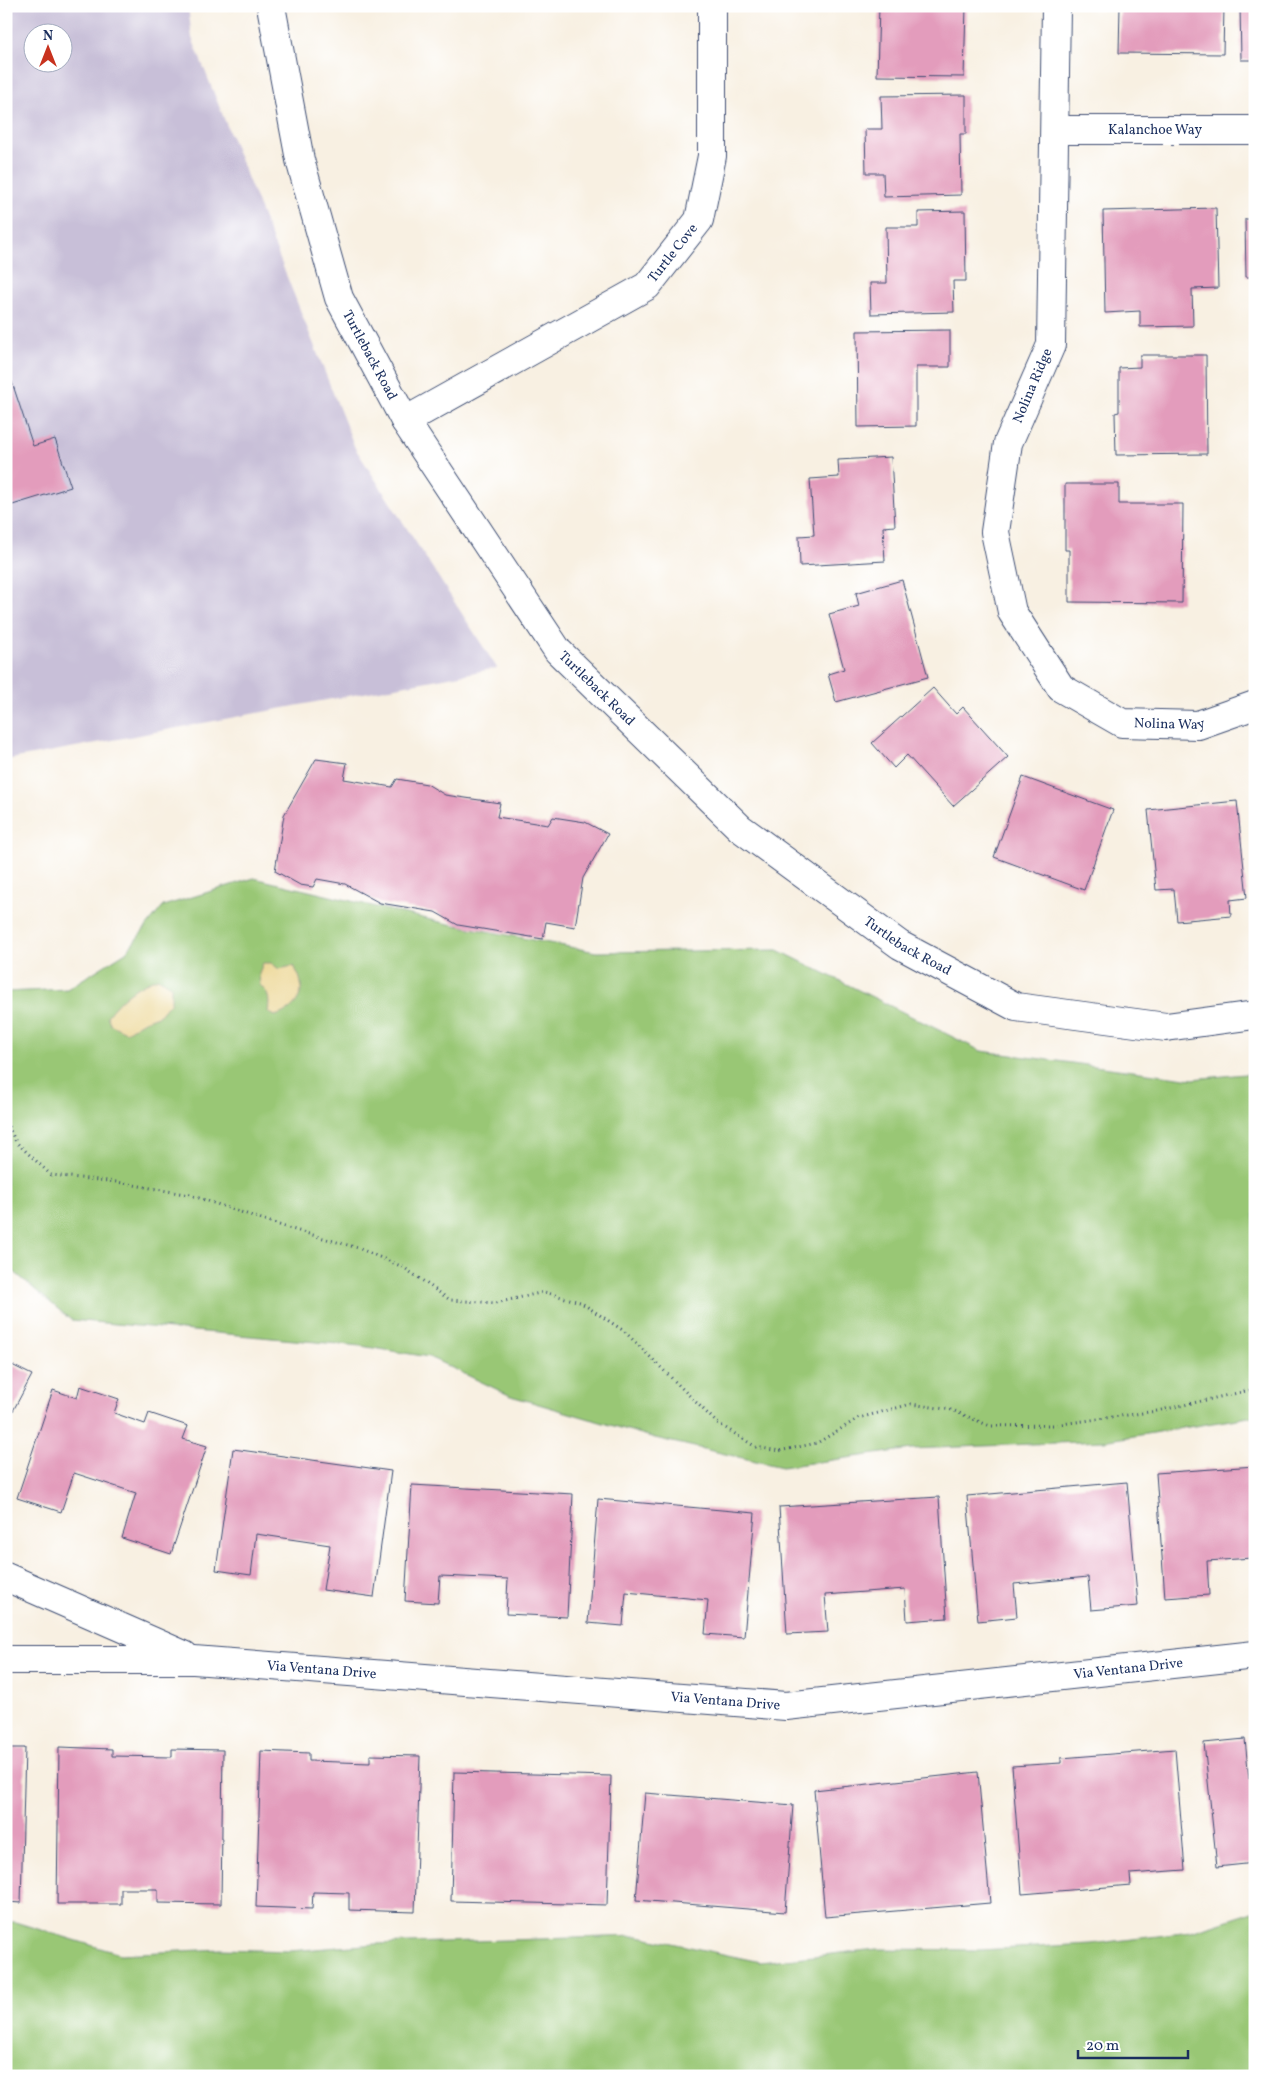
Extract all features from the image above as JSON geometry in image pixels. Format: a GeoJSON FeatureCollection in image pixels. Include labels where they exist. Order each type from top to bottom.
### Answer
{"type":"FeatureCollection","features":[{"type":"Feature","properties":{"kind":"street","name":"Turtleback Road"},"geometry":{"type":"LineString","coordinates":[[271,6],[300,160],[339,298],[405,421],[558,651],[740,828],[900,945],[1016,1006],[1166,1027],[1255,1015]]}},
{"type":"Feature","properties":{"kind":"street","name":"Turtle Cove"},"geometry":{"type":"LineString","coordinates":[[405,421],[647,286],[699,220],[712,156],[712,6]]}},
{"type":"Feature","properties":{"kind":"street","name":"Nolina Ridge"},"geometry":{"type":"LineString","coordinates":[[1056,6],[1051,345],[1008,443],[995,532],[1012,612],[1060,688]]}},
{"type":"Feature","properties":{"kind":"street","name":"Kalanchoe Way"},"geometry":{"type":"LineString","coordinates":[[1055,130],[1255,130]]}},
{"type":"Feature","properties":{"kind":"street","name":"Nolina Way"},"geometry":{"type":"LineString","coordinates":[[1060,688],[1122,723],[1198,725],[1255,705]]}},
{"type":"Feature","properties":{"kind":"street","name":"Via Ventana Drive"},"geometry":{"type":"LineString","coordinates":[[6,1578],[194,1660]]}},
{"type":"Feature","properties":{"kind":"street","name":"Via Ventana Drive"},"geometry":{"type":"LineString","coordinates":[[6,1660],[194,1660],[786,1706],[1255,1655]]}},
{"type":"Feature","properties":{"kind":"path"},"geometry":{"type":"LineString","coordinates":[[6,1122],[16,1142],[51,1175],[117,1182],[190,1195],[288,1228],[358,1248],[403,1267],[450,1300],[496,1303],[544,1292],[580,1302],[624,1332],[716,1422],[756,1447],[779,1451],[818,1443],[859,1418],[911,1404],[952,1410],[990,1426],[1054,1425],[1157,1412],[1255,1389]]}},
{"type":"Feature","properties":{"kind":"shaded area"},"geometry":{"type":"Polygon","coordinates":[[[6,6],[188,6],[192,38],[355,448],[497,668],[6,760],[6,6]]]}},
{"type":"Feature","properties":{"kind":"green space"},"geometry":{"type":"Polygon","coordinates":[[[254,878],[444,923],[596,952],[778,950],[981,1051],[1193,1079],[1255,1073],[1255,1416],[1104,1441],[912,1449],[782,1467],[655,1438],[511,1396],[429,1357],[361,1346],[71,1320],[6,1265],[6,992],[67,989],[126,952],[163,906],[254,878]]]}},
{"type":"Feature","properties":{"kind":"green space"},"geometry":{"type":"Polygon","coordinates":[[[1255,1911],[1255,2076],[6,2076],[6,1922],[15,1922],[120,1954],[221,1949],[290,1951],[376,1944],[639,1936],[760,1962],[877,1949],[980,1950],[1091,1944],[1191,1932],[1255,1911]]]}},
{"type":"Feature","properties":{"kind":"sand"},"geometry":{"type":"Polygon","coordinates":[[[263,963],[271,963],[279,969],[293,966],[301,982],[301,989],[296,1003],[283,1013],[275,1016],[268,1012],[268,997],[260,985],[259,973],[263,963]]]}},
{"type":"Feature","properties":{"kind":"sand"},"geometry":{"type":"Polygon","coordinates":[[[158,978],[171,986],[171,1002],[160,1015],[144,1021],[126,1032],[111,1025],[107,1016],[118,1003],[136,988],[158,978]]]}},
{"type":"Feature","properties":{"kind":"building"},"geometry":{"type":"Polygon","coordinates":[[[879,6],[966,6],[964,77],[877,76],[879,6]]]}},
{"type":"Feature","properties":{"kind":"building"},"geometry":{"type":"Polygon","coordinates":[[[1120,6],[1224,7],[1223,54],[1119,53],[1120,6]]]}},
{"type":"Feature","properties":{"kind":"building"},"geometry":{"type":"Polygon","coordinates":[[[1240,6],[1255,6],[1255,60],[1241,60],[1240,6]]]}},
{"type":"Feature","properties":{"kind":"building"},"geometry":{"type":"Polygon","coordinates":[[[966,95],[966,134],[960,134],[961,195],[884,197],[883,173],[866,173],[865,129],[882,129],[881,96],[966,95]]]}},
{"type":"Feature","properties":{"kind":"building"},"geometry":{"type":"Polygon","coordinates":[[[1216,208],[1218,288],[1192,289],[1193,326],[1140,327],[1140,311],[1105,313],[1103,211],[1216,208]]]}},
{"type":"Feature","properties":{"kind":"building"},"geometry":{"type":"Polygon","coordinates":[[[965,211],[966,281],[953,281],[954,312],[871,314],[870,283],[887,283],[886,227],[918,227],[918,212],[965,211]]]}},
{"type":"Feature","properties":{"kind":"building"},"geometry":{"type":"Polygon","coordinates":[[[1245,219],[1255,219],[1255,277],[1246,277],[1245,219]]]}},
{"type":"Feature","properties":{"kind":"building"},"geometry":{"type":"Polygon","coordinates":[[[950,330],[950,367],[916,367],[916,426],[858,427],[857,331],[950,330]]]}},
{"type":"Feature","properties":{"kind":"building"},"geometry":{"type":"Polygon","coordinates":[[[1140,355],[1206,355],[1207,454],[1116,455],[1115,413],[1119,412],[1119,368],[1140,367],[1140,355]]]}},
{"type":"Feature","properties":{"kind":"building"},"geometry":{"type":"Polygon","coordinates":[[[6,364],[33,446],[55,439],[71,487],[6,507],[6,364]]]}},
{"type":"Feature","properties":{"kind":"building"},"geometry":{"type":"Polygon","coordinates":[[[891,457],[895,526],[883,527],[885,561],[800,566],[799,536],[814,535],[810,479],[839,477],[838,460],[891,457]]]}},
{"type":"Feature","properties":{"kind":"building"},"geometry":{"type":"Polygon","coordinates":[[[1065,484],[1119,484],[1119,504],[1183,504],[1182,603],[1069,602],[1069,550],[1065,550],[1065,484]]]}},
{"type":"Feature","properties":{"kind":"building"},"geometry":{"type":"Polygon","coordinates":[[[902,580],[928,677],[836,702],[828,674],[844,669],[829,614],[859,606],[856,593],[902,580]]]}},
{"type":"Feature","properties":{"kind":"building"},"geometry":{"type":"Polygon","coordinates":[[[933,688],[956,714],[963,707],[1008,757],[953,806],[907,755],[894,768],[872,743],[933,688]]]}},
{"type":"Feature","properties":{"kind":"building"},"geometry":{"type":"Polygon","coordinates":[[[316,759],[347,763],[344,779],[392,787],[397,779],[427,784],[445,795],[500,803],[497,817],[548,825],[553,817],[585,822],[608,834],[583,878],[575,927],[546,922],[543,939],[458,925],[435,912],[380,903],[345,884],[317,879],[313,887],[300,885],[275,871],[284,815],[316,759]]]}},
{"type":"Feature","properties":{"kind":"building"},"geometry":{"type":"Polygon","coordinates":[[[1023,777],[1113,810],[1084,890],[994,857],[1023,777]]]}},
{"type":"Feature","properties":{"kind":"building"},"geometry":{"type":"Polygon","coordinates":[[[1237,801],[1247,898],[1230,900],[1231,916],[1177,921],[1174,889],[1156,890],[1148,810],[1237,801]]]}},
{"type":"Feature","properties":{"kind":"building"},"geometry":{"type":"Polygon","coordinates":[[[6,1362],[32,1375],[6,1424],[6,1362]]]}},
{"type":"Feature","properties":{"kind":"building"},"geometry":{"type":"Polygon","coordinates":[[[80,1386],[119,1399],[114,1413],[145,1424],[149,1413],[188,1426],[183,1439],[207,1446],[171,1554],[122,1538],[136,1493],[74,1473],[61,1512],[17,1498],[53,1390],[77,1398],[80,1386]]]}},
{"type":"Feature","properties":{"kind":"building"},"geometry":{"type":"Polygon","coordinates":[[[233,1449],[391,1471],[374,1597],[323,1590],[330,1545],[256,1534],[251,1575],[216,1570],[233,1449]]]}},
{"type":"Feature","properties":{"kind":"building"},"geometry":{"type":"Polygon","coordinates":[[[1255,1466],[1255,1582],[1252,1558],[1207,1561],[1209,1595],[1165,1598],[1156,1473],[1255,1466]]]}},
{"type":"Feature","properties":{"kind":"building"},"geometry":{"type":"Polygon","coordinates":[[[1127,1482],[1138,1606],[1091,1610],[1088,1577],[1014,1584],[1017,1617],[978,1621],[967,1496],[1127,1482]]]}},
{"type":"Feature","properties":{"kind":"building"},"geometry":{"type":"Polygon","coordinates":[[[412,1485],[573,1494],[567,1617],[506,1614],[508,1579],[440,1576],[438,1603],[405,1601],[412,1485]]]}},
{"type":"Feature","properties":{"kind":"building"},"geometry":{"type":"Polygon","coordinates":[[[939,1497],[947,1618],[907,1621],[905,1589],[825,1595],[828,1632],[787,1634],[779,1507],[939,1497]]]}},
{"type":"Feature","properties":{"kind":"building"},"geometry":{"type":"Polygon","coordinates":[[[598,1499],[755,1513],[744,1637],[705,1634],[708,1600],[626,1592],[623,1626],[588,1623],[598,1499]]]}},
{"type":"Feature","properties":{"kind":"building"},"geometry":{"type":"Polygon","coordinates":[[[1245,1739],[1249,1779],[1255,1779],[1255,1863],[1217,1867],[1204,1743],[1245,1739]]]}},
{"type":"Feature","properties":{"kind":"building"},"geometry":{"type":"Polygon","coordinates":[[[59,1747],[112,1749],[112,1756],[172,1757],[172,1749],[223,1750],[221,1904],[158,1903],[158,1889],[121,1889],[121,1904],[57,1904],[59,1747]]]}},
{"type":"Feature","properties":{"kind":"building"},"geometry":{"type":"Polygon","coordinates":[[[6,1748],[25,1748],[21,1903],[6,1902],[6,1748]]]}},
{"type":"Feature","properties":{"kind":"building"},"geometry":{"type":"Polygon","coordinates":[[[1175,1749],[1185,1870],[1130,1874],[1131,1885],[1022,1894],[1012,1766],[1061,1763],[1061,1758],[1175,1749]]]}},
{"type":"Feature","properties":{"kind":"building"},"geometry":{"type":"Polygon","coordinates":[[[261,1751],[309,1753],[309,1761],[370,1763],[370,1755],[420,1756],[415,1912],[349,1910],[349,1893],[313,1892],[312,1909],[256,1907],[261,1751]]]}},
{"type":"Feature","properties":{"kind":"building"},"geometry":{"type":"Polygon","coordinates":[[[454,1772],[611,1776],[607,1905],[451,1901],[454,1772]]]}},
{"type":"Feature","properties":{"kind":"building"},"geometry":{"type":"Polygon","coordinates":[[[978,1772],[990,1903],[825,1917],[814,1790],[978,1772]]]}},
{"type":"Feature","properties":{"kind":"building"},"geometry":{"type":"Polygon","coordinates":[[[645,1793],[793,1805],[785,1912],[636,1900],[645,1793]]]}}]}
